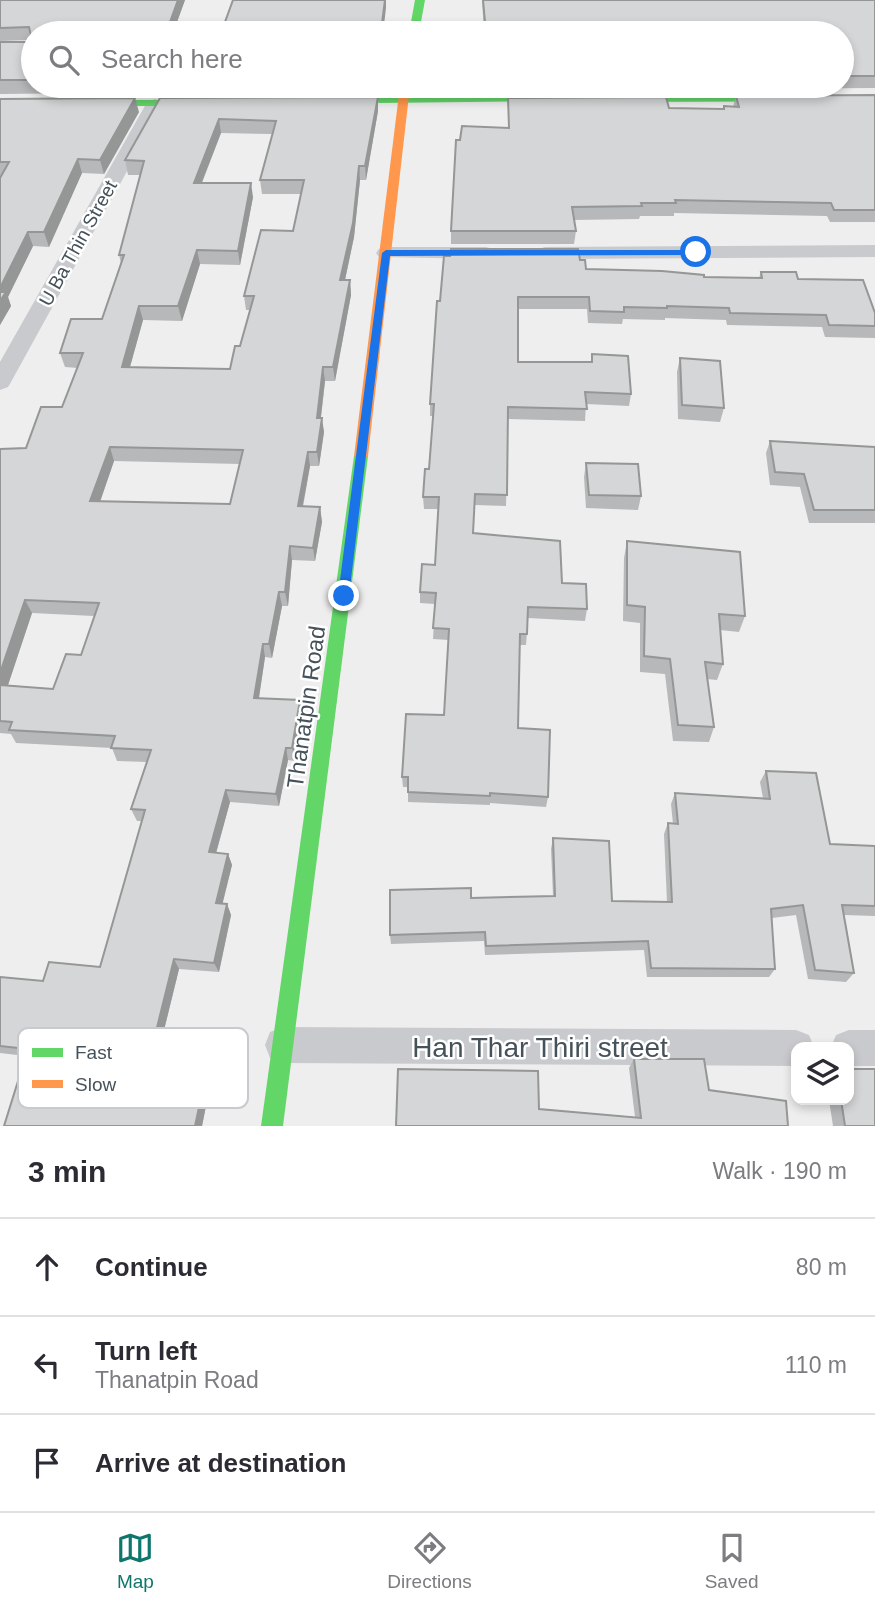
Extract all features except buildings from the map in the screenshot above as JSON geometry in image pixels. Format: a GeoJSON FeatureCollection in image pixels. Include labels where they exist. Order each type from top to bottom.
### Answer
{"type":"FeatureCollection","features":[{"type":"Feature","properties":{"kind":"main road"},"geometry":{"type":"LineString","coordinates":[[416,21],[420,0]]}},
{"type":"Feature","properties":{"kind":"main road"},"geometry":{"type":"LineString","coordinates":[[361,100],[373,98]]}},
{"type":"Feature","properties":{"kind":"main road","name":"Thanatpin Road"},"geometry":{"type":"LineString","coordinates":[[272,1126],[386,253],[403,98]]}},
{"type":"Feature","properties":{"kind":"main road"},"geometry":{"type":"LineString","coordinates":[[542,98],[569,99]]}},
{"type":"Feature","properties":{"kind":"main road"},"geometry":{"type":"LineString","coordinates":[[597,99],[875,98]]}},
{"type":"Feature","properties":{"kind":"main road"},"geometry":{"type":"LineString","coordinates":[[0,103],[224,103]]}},
{"type":"Feature","properties":{"kind":"street"},"geometry":{"type":"LineString","coordinates":[[105,103],[107,98]]}},
{"type":"Feature","properties":{"kind":"street","name":"U Ba Thin Street"},"geometry":{"type":"LineString","coordinates":[[0,382],[155,104]]}},
{"type":"Feature","properties":{"kind":"street"},"geometry":{"type":"LineString","coordinates":[[386,253],[875,251]]}},
{"type":"Feature","properties":{"kind":"street","name":"Han Thar Thiri street"},"geometry":{"type":"LineString","coordinates":[[283,1045],[791,1048]]}},
{"type":"Feature","properties":{"kind":"street"},"geometry":{"type":"LineString","coordinates":[[854,1048],[875,1048]]}},
{"type":"Feature","properties":{"kind":"traffic: fast"},"geometry":{"type":"LineString","coordinates":[[416,21],[420,0]]}},
{"type":"Feature","properties":{"kind":"traffic: fast"},"geometry":{"type":"LineString","coordinates":[[617,99],[875,98]]}},
{"type":"Feature","properties":{"kind":"traffic: fast"},"geometry":{"type":"LineString","coordinates":[[379,100],[559,99]]}},
{"type":"Feature","properties":{"kind":"traffic: fast"},"geometry":{"type":"LineString","coordinates":[[0,103],[205,103]]}},
{"type":"Feature","properties":{"kind":"traffic: fast"},"geometry":{"type":"LineString","coordinates":[[272,1126],[361,456]]}},
{"type":"Feature","properties":{"kind":"traffic: slow"},"geometry":{"type":"LineString","coordinates":[[361,456],[404,98]]}},
{"type":"Feature","properties":{"kind":"route"},"geometry":{"type":"LineString","coordinates":[[344,596],[386,253],[696,252]]}}]}
